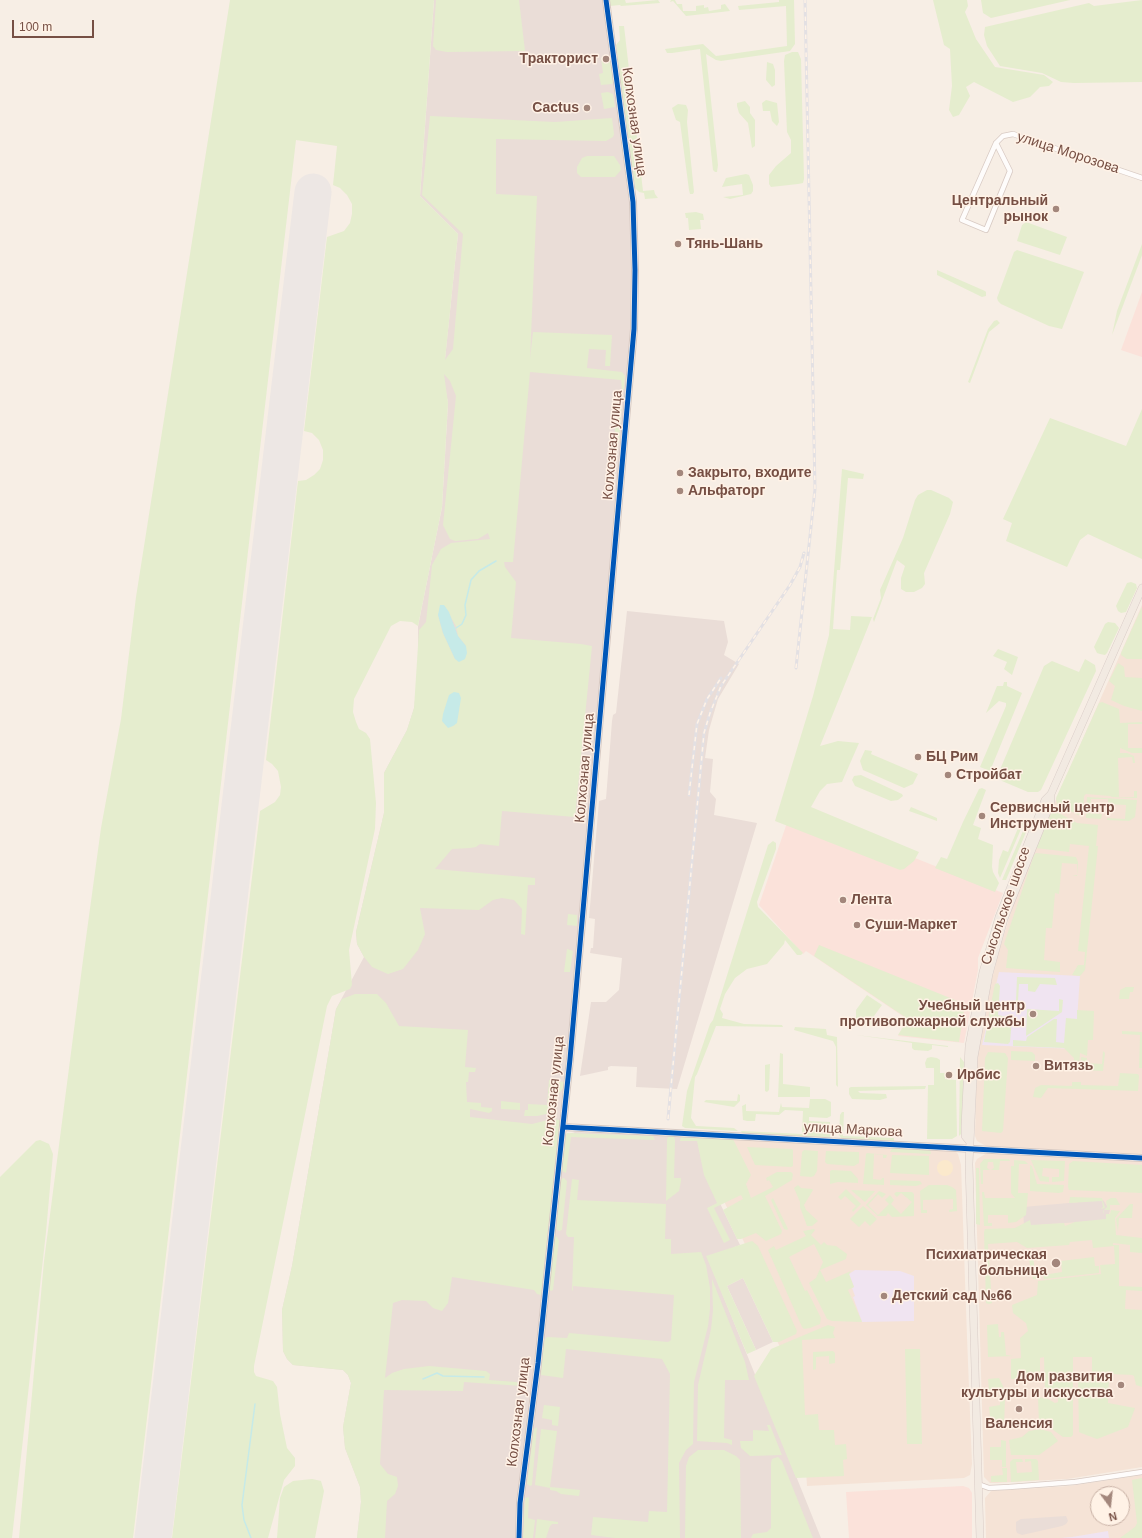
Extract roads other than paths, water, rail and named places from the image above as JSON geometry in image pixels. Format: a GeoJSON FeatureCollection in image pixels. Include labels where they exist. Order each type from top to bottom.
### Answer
{"type":"FeatureCollection","features":[{"type":"Feature","properties":{"kind":"main road","name":"Сысольское шоссе"},"geometry":{"type":"LineString","coordinates":[[980,1538],[969,1145],[972,1136],[976,1046],[989,974],[1004,919],[1051,802],[1051,794],[1142,588]]}},
{"type":"Feature","properties":{"kind":"street","name":"Колхозная улица"},"geometry":{"type":"LineString","coordinates":[[519,1538],[521,1493],[538,1363],[563,1127],[589,854],[636,304],[633,202],[606,0]]}},
{"type":"Feature","properties":{"kind":"street","name":"улица Морозова"},"geometry":{"type":"LineString","coordinates":[[996,143],[1003,136],[1013,134],[1142,178]]}},
{"type":"Feature","properties":{"kind":"street"},"geometry":{"type":"LineString","coordinates":[[996,143],[1010,171],[986,230],[962,220],[996,143]]}},
{"type":"Feature","properties":{"kind":"street","name":"улица Маркова"},"geometry":{"type":"LineString","coordinates":[[563,1127],[969,1145],[1142,1158]]}},
{"type":"Feature","properties":{"kind":"street"},"geometry":{"type":"LineString","coordinates":[[978,1484],[989,1488],[1008,1487],[1075,1482],[1142,1472]]}},
{"type":"Feature","properties":{"kind":"water"},"geometry":{"type":"Polygon","coordinates":[[[440,605],[444,605],[449,612],[458,636],[466,646],[467,653],[465,659],[459,662],[455,659],[443,633],[438,615],[440,605]]]}},
{"type":"Feature","properties":{"kind":"water"},"geometry":{"type":"Polygon","coordinates":[[[454,692],[459,693],[461,698],[457,723],[448,728],[442,721],[443,714],[449,695],[454,692]]]}},
{"type":"Feature","properties":{"kind":"waterway"},"geometry":{"type":"LineString","coordinates":[[456,628],[462,624],[466,615],[465,605],[471,580],[479,571],[496,561]]}},
{"type":"Feature","properties":{"kind":"waterway"},"geometry":{"type":"LineString","coordinates":[[423,1379],[437,1373],[443,1376],[484,1377]]}},
{"type":"Feature","properties":{"kind":"waterway"},"geometry":{"type":"LineString","coordinates":[[251,1538],[244,1520],[242,1505],[255,1404]]}},
{"type":"Feature","properties":{"kind":"railway"},"geometry":{"type":"LineString","coordinates":[[796,668],[815,489],[805,0]]}},
{"type":"Feature","properties":{"kind":"railway"},"geometry":{"type":"LineString","coordinates":[[668,1119],[704,733],[721,686],[790,585],[800,567],[804,553]]}},
{"type":"Feature","properties":{"kind":"railway"},"geometry":{"type":"LineString","coordinates":[[689,795],[697,724],[707,699],[721,678]]}},
{"type":"Feature","properties":{"kind":"place","name":"Тракторист"},"geometry":{"type":"Point","coordinates":[606,59]}},
{"type":"Feature","properties":{"kind":"place","name":"Cactus"},"geometry":{"type":"Point","coordinates":[587,108]}},
{"type":"Feature","properties":{"kind":"place","name":"Центральный рынок"},"geometry":{"type":"Point","coordinates":[1056,209]}},
{"type":"Feature","properties":{"kind":"place","name":"Тянь-Шань"},"geometry":{"type":"Point","coordinates":[678,244]}},
{"type":"Feature","properties":{"kind":"place","name":"Закрыто, входите"},"geometry":{"type":"Point","coordinates":[680,473]}},
{"type":"Feature","properties":{"kind":"place","name":"Альфаторг"},"geometry":{"type":"Point","coordinates":[680,491]}},
{"type":"Feature","properties":{"kind":"place","name":"БЦ Рим"},"geometry":{"type":"Point","coordinates":[918,757]}},
{"type":"Feature","properties":{"kind":"place","name":"Стройбат"},"geometry":{"type":"Point","coordinates":[948,775]}},
{"type":"Feature","properties":{"kind":"place","name":"Сервисный центр Инструмент"},"geometry":{"type":"Point","coordinates":[982,816]}},
{"type":"Feature","properties":{"kind":"place","name":"Лента"},"geometry":{"type":"Point","coordinates":[843,900]}},
{"type":"Feature","properties":{"kind":"place","name":"Суши-Маркет"},"geometry":{"type":"Point","coordinates":[857,925]}},
{"type":"Feature","properties":{"kind":"place","name":"Учебный центр противопожарной службы"},"geometry":{"type":"Point","coordinates":[1033,1014]}},
{"type":"Feature","properties":{"kind":"place","name":"Витязь"},"geometry":{"type":"Point","coordinates":[1036,1066]}},
{"type":"Feature","properties":{"kind":"place","name":"Ирбис"},"geometry":{"type":"Point","coordinates":[949,1075]}},
{"type":"Feature","properties":{"kind":"place","name":"Психиатрическая больница"},"geometry":{"type":"Point","coordinates":[1056,1263]}},
{"type":"Feature","properties":{"kind":"place","name":"Детский сад №66"},"geometry":{"type":"Point","coordinates":[884,1296]}},
{"type":"Feature","properties":{"kind":"place","name":"Дом развития культуры и искусства"},"geometry":{"type":"Point","coordinates":[1121,1385]}},
{"type":"Feature","properties":{"kind":"place","name":"Валенсия"},"geometry":{"type":"Point","coordinates":[1019,1409]}}]}
